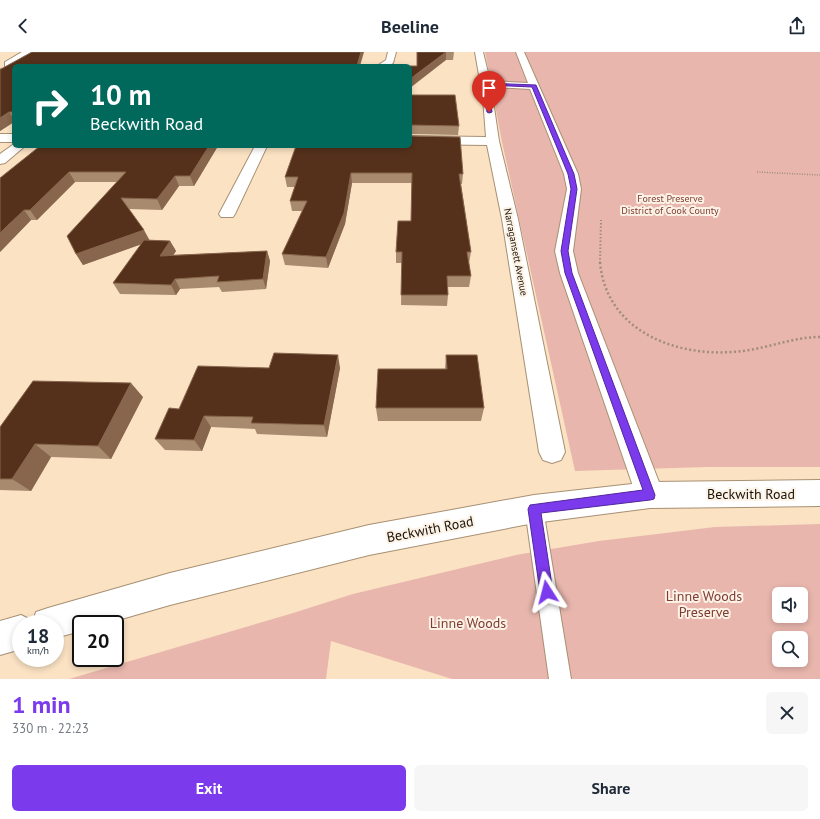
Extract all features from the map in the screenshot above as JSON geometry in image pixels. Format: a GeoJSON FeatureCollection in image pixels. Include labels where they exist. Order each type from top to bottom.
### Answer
{"type":"FeatureCollection","features":[{"type":"Feature","properties":{"kind":"street"},"geometry":{"type":"LineString","coordinates":[[12,66],[8,64],[28,52]]}},
{"type":"Feature","properties":{"kind":"street"},"geometry":{"type":"LineString","coordinates":[[385,64],[390,60],[392,52]]}},
{"type":"Feature","properties":{"kind":"street","name":"Narragansett Avenue"},"geometry":{"type":"LineString","coordinates":[[479,52],[493,141],[510,220],[552,452]]}},
{"type":"Feature","properties":{"kind":"street"},"geometry":{"type":"LineString","coordinates":[[520,52],[571,174],[574,189],[564,251],[569,273],[650,495]]}},
{"type":"Feature","properties":{"kind":"street"},"geometry":{"type":"LineString","coordinates":[[485,84],[534,86]]}},
{"type":"Feature","properties":{"kind":"street"},"geometry":{"type":"LineString","coordinates":[[0,138],[12,138]]}},
{"type":"Feature","properties":{"kind":"street"},"geometry":{"type":"LineString","coordinates":[[412,140],[493,141]]}},
{"type":"Feature","properties":{"kind":"street"},"geometry":{"type":"LineString","coordinates":[[0,160],[15,148]]}},
{"type":"Feature","properties":{"kind":"street"},"geometry":{"type":"LineString","coordinates":[[227,214],[260,148]]}},
{"type":"Feature","properties":{"kind":"street","name":"Beckwith Road"},"geometry":{"type":"LineString","coordinates":[[64,619],[170,589],[369,540],[534,509],[650,495],[820,493]]}},
{"type":"Feature","properties":{"kind":"street"},"geometry":{"type":"LineString","coordinates":[[0,638],[12,635]]}},
{"type":"Feature","properties":{"kind":"lane"},"geometry":{"type":"LineString","coordinates":[[534,509],[560,679]]}},
{"type":"Feature","properties":{"kind":"path"},"geometry":{"type":"LineString","coordinates":[[757,172],[820,175]]}},
{"type":"Feature","properties":{"kind":"path"},"geometry":{"type":"LineString","coordinates":[[601,220],[600,257],[603,282],[616,309],[624,318],[653,339],[692,350],[716,352],[742,351],[797,339],[820,337]]}},
{"type":"Feature","properties":{"kind":"green space","name":"Forest Preserve District of Cook County"},"geometry":{"type":"Polygon","coordinates":[[[485,52],[820,52],[820,467],[707,467],[575,471],[502,142],[485,52]]]}},
{"type":"Feature","properties":{"kind":"green space"},"geometry":{"type":"Polygon","coordinates":[[[820,524],[820,679],[452,679],[331,641],[326,679],[69,679],[110,667],[124,667],[124,663],[353,594],[516,555],[599,541],[715,527],[820,524]]]}},
{"type":"Feature","properties":{"kind":"building"},"geometry":{"type":"Polygon","coordinates":[[[32,52],[361,52],[358,64],[12,64],[12,112],[9,112],[0,118],[1,69],[32,52]]]}},
{"type":"Feature","properties":{"kind":"building"},"geometry":{"type":"Polygon","coordinates":[[[417,52],[446,52],[412,78],[412,66],[417,66],[417,52]]]}},
{"type":"Feature","properties":{"kind":"building"},"geometry":{"type":"Polygon","coordinates":[[[412,95],[455,95],[459,126],[412,125],[412,95]]]}},
{"type":"Feature","properties":{"kind":"building"},"geometry":{"type":"Polygon","coordinates":[[[412,136],[460,137],[463,174],[459,174],[471,252],[467,252],[471,276],[447,276],[448,295],[401,295],[402,252],[396,252],[398,221],[411,221],[412,173],[351,173],[344,213],[326,257],[282,254],[307,201],[290,201],[298,177],[285,177],[295,148],[412,148],[412,136]]]}},
{"type":"Feature","properties":{"kind":"building"},"geometry":{"type":"Polygon","coordinates":[[[38,148],[208,148],[190,176],[175,176],[157,199],[121,198],[144,230],[76,254],[67,236],[126,172],[69,172],[30,210],[24,210],[0,233],[0,178],[38,148]]]}},
{"type":"Feature","properties":{"kind":"building"},"geometry":{"type":"Polygon","coordinates":[[[144,240],[170,241],[160,256],[267,251],[263,279],[217,282],[219,276],[175,279],[171,285],[113,283],[144,240]]]}},
{"type":"Feature","properties":{"kind":"building"},"geometry":{"type":"Polygon","coordinates":[[[274,353],[338,355],[324,425],[251,423],[253,417],[204,416],[194,440],[155,439],[169,408],[179,409],[198,366],[269,368],[274,353]]]}},
{"type":"Feature","properties":{"kind":"building"},"geometry":{"type":"Polygon","coordinates":[[[446,355],[477,355],[484,408],[376,408],[378,369],[447,369],[446,355]]]}},
{"type":"Feature","properties":{"kind":"building"},"geometry":{"type":"Polygon","coordinates":[[[33,381],[131,383],[98,446],[35,444],[12,479],[0,479],[0,427],[33,381]]]}},
{"type":"Feature","properties":{"kind":"route"},"geometry":{"type":"LineString","coordinates":[[489,112],[485,84],[534,86],[571,174],[574,189],[568,237],[564,251],[569,273],[650,495],[534,509],[547,592]]}},
{"type":"Feature","properties":{"kind":"park label","name":"Linne Woods Preserve"},"geometry":{"type":"Point","coordinates":[704,604]}},
{"type":"Feature","properties":{"kind":"park label","name":"Linne Woods"},"geometry":{"type":"Point","coordinates":[468,623]}}]}
